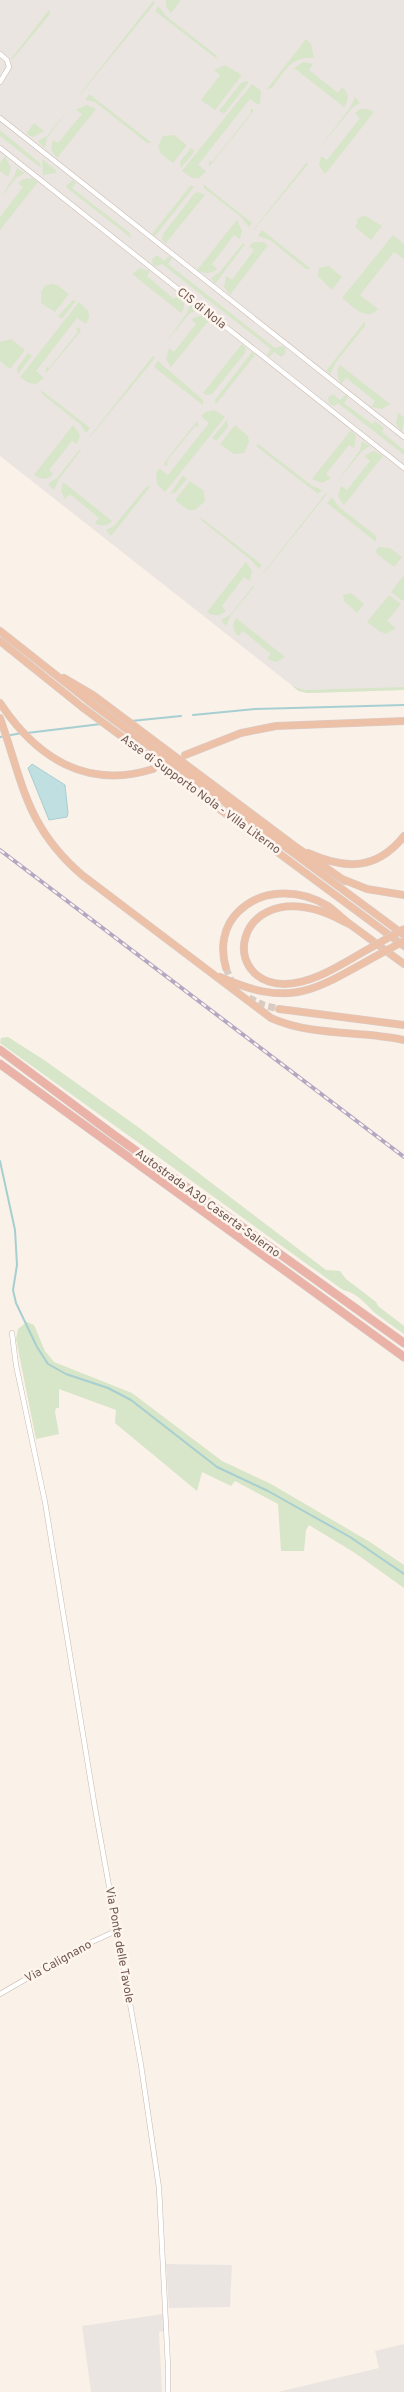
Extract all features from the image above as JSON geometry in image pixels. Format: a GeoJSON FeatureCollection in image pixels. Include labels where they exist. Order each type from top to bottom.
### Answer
{"type":"FeatureCollection","features":[{"type":"Feature","properties":{"kind":"highway","name":"Asse di Supporto Nola - Villa Literno"},"geometry":{"type":"LineString","coordinates":[[0,632],[95,706],[404,935]]}},
{"type":"Feature","properties":{"kind":"highway","name":"Asse di Supporto Nola - Villa Literno"},"geometry":{"type":"LineString","coordinates":[[0,641],[82,707],[404,946]]}},
{"type":"Feature","properties":{"kind":"highway"},"geometry":{"type":"LineString","coordinates":[[49,671],[80,687],[107,706],[296,847],[345,881]]}},
{"type":"Feature","properties":{"kind":"highway"},"geometry":{"type":"LineString","coordinates":[[0,703],[29,740],[54,759],[90,773],[129,775],[153,769]]}},
{"type":"Feature","properties":{"kind":"highway"},"geometry":{"type":"LineString","coordinates":[[1,721],[31,811],[57,852],[82,875],[250,1004],[284,1024],[315,1031],[404,1040]]}},
{"type":"Feature","properties":{"kind":"highway"},"geometry":{"type":"LineString","coordinates":[[185,755],[226,739],[267,727],[296,724],[404,721]]}},
{"type":"Feature","properties":{"kind":"highway"},"geometry":{"type":"LineString","coordinates":[[296,847],[334,862],[358,864],[369,862],[389,852],[404,836]]}},
{"type":"Feature","properties":{"kind":"highway"},"geometry":{"type":"LineString","coordinates":[[302,859],[345,881],[367,889],[404,895]]}},
{"type":"Feature","properties":{"kind":"highway"},"geometry":{"type":"LineString","coordinates":[[226,968],[223,945],[231,921],[245,905],[262,896],[283,893],[304,896],[327,906],[404,964]]}},
{"type":"Feature","properties":{"kind":"highway"},"geometry":{"type":"LineString","coordinates":[[349,924],[316,910],[279,907],[256,918],[247,929],[244,949],[245,957],[249,966],[256,972],[274,982],[284,984],[309,979],[404,929]]}},
{"type":"Feature","properties":{"kind":"highway"},"geometry":{"type":"LineString","coordinates":[[213,974],[258,991],[290,995],[316,989],[404,941]]}},
{"type":"Feature","properties":{"kind":"highway"},"geometry":{"type":"LineString","coordinates":[[279,1009],[404,1024]]}},
{"type":"Feature","properties":{"kind":"highway","name":"Autostrada A30 Caserta-Salerno"},"geometry":{"type":"LineString","coordinates":[[3,1052],[114,1135],[404,1343]]}},
{"type":"Feature","properties":{"kind":"highway","name":"Autostrada A30 Caserta-Salerno"},"geometry":{"type":"LineString","coordinates":[[0,1064],[404,1357]]}},
{"type":"Feature","properties":{"kind":"street"},"geometry":{"type":"LineString","coordinates":[[0,54],[8,61],[9,67],[0,82]]}},
{"type":"Feature","properties":{"kind":"street","name":"CIS di Nola"},"geometry":{"type":"LineString","coordinates":[[0,118],[404,437]]}},
{"type":"Feature","properties":{"kind":"street","name":"CIS di Nola"},"geometry":{"type":"LineString","coordinates":[[0,148],[404,468]]}},
{"type":"Feature","properties":{"kind":"street","name":"Via Ponte delle Tavole"},"geometry":{"type":"LineString","coordinates":[[12,1332],[21,1391],[45,1502],[141,2065],[159,2188],[168,2392]]}},
{"type":"Feature","properties":{"kind":"street","name":"Via Calignano"},"geometry":{"type":"LineString","coordinates":[[0,1994],[81,1947],[118,1930]]}},
{"type":"Feature","properties":{"kind":"shaded area"},"geometry":{"type":"Polygon","coordinates":[[[0,0],[404,0],[404,690],[308,693],[299,691],[0,456],[0,0]]]}},
{"type":"Feature","properties":{"kind":"shaded area"},"geometry":{"type":"Polygon","coordinates":[[[166,2264],[232,2265],[230,2307],[169,2308],[166,2264]]]}},
{"type":"Feature","properties":{"kind":"shaded area"},"geometry":{"type":"Polygon","coordinates":[[[163,2314],[164,2331],[159,2332],[162,2392],[91,2392],[82,2326],[163,2314]]]}},
{"type":"Feature","properties":{"kind":"shaded area"},"geometry":{"type":"Polygon","coordinates":[[[404,2344],[404,2392],[278,2392],[379,2368],[375,2351],[404,2344]]]}},
{"type":"Feature","properties":{"kind":"green space"},"geometry":{"type":"Polygon","coordinates":[[[166,0],[181,0],[171,13],[166,6],[166,0]]]}},
{"type":"Feature","properties":{"kind":"green space"},"geometry":{"type":"Polygon","coordinates":[[[153,1],[155,3],[80,95],[80,94],[153,1]]]}},
{"type":"Feature","properties":{"kind":"green space"},"geometry":{"type":"Polygon","coordinates":[[[158,6],[167,17],[216,55],[217,59],[155,11],[158,6]]]}},
{"type":"Feature","properties":{"kind":"green space"},"geometry":{"type":"Polygon","coordinates":[[[49,10],[50,14],[12,60],[11,59],[49,10]]]}},
{"type":"Feature","properties":{"kind":"green space"},"geometry":{"type":"Polygon","coordinates":[[[306,39],[311,44],[314,58],[300,59],[294,62],[272,88],[267,89],[306,39]]]}},
{"type":"Feature","properties":{"kind":"green space"},"geometry":{"type":"Polygon","coordinates":[[[303,62],[313,64],[309,70],[338,93],[342,87],[344,89],[347,102],[344,107],[294,68],[303,62]]]}},
{"type":"Feature","properties":{"kind":"green space"},"geometry":{"type":"Polygon","coordinates":[[[225,65],[242,75],[215,110],[201,100],[220,75],[214,70],[225,65]]]}},
{"type":"Feature","properties":{"kind":"green space"},"geometry":{"type":"Polygon","coordinates":[[[249,82],[224,114],[219,111],[241,83],[249,82]]]}},
{"type":"Feature","properties":{"kind":"green space"},"geometry":{"type":"Polygon","coordinates":[[[252,84],[261,91],[260,104],[250,99],[198,165],[206,171],[199,178],[192,178],[182,171],[252,84]]]}},
{"type":"Feature","properties":{"kind":"green space"},"geometry":{"type":"Polygon","coordinates":[[[89,94],[152,143],[147,143],[95,102],[86,100],[89,94]]]}},
{"type":"Feature","properties":{"kind":"green space"},"geometry":{"type":"Polygon","coordinates":[[[355,97],[360,103],[353,107],[317,151],[350,108],[355,97]]]}},
{"type":"Feature","properties":{"kind":"green space"},"geometry":{"type":"Polygon","coordinates":[[[87,105],[96,109],[57,158],[51,150],[53,140],[58,143],[82,114],[76,110],[87,105]]]}},
{"type":"Feature","properties":{"kind":"green space"},"geometry":{"type":"Polygon","coordinates":[[[71,106],[47,138],[45,147],[43,147],[38,141],[47,136],[71,106]]]}},
{"type":"Feature","properties":{"kind":"green space"},"geometry":{"type":"Polygon","coordinates":[[[250,109],[253,109],[253,112],[209,167],[209,161],[212,162],[251,113],[250,109]]]}},
{"type":"Feature","properties":{"kind":"green space"},"geometry":{"type":"Polygon","coordinates":[[[360,109],[374,112],[325,174],[319,166],[321,156],[327,160],[360,118],[355,113],[360,109]]]}},
{"type":"Feature","properties":{"kind":"green space"},"geometry":{"type":"Polygon","coordinates":[[[34,123],[44,131],[33,137],[26,134],[34,123]]]}},
{"type":"Feature","properties":{"kind":"green space"},"geometry":{"type":"Polygon","coordinates":[[[0,130],[40,163],[41,168],[0,136],[0,130]]]}},
{"type":"Feature","properties":{"kind":"green space"},"geometry":{"type":"Polygon","coordinates":[[[174,135],[187,145],[173,163],[161,154],[158,146],[163,136],[174,135]]]}},
{"type":"Feature","properties":{"kind":"green space"},"geometry":{"type":"Polygon","coordinates":[[[191,148],[195,151],[181,168],[180,162],[191,148]]]}},
{"type":"Feature","properties":{"kind":"green space"},"geometry":{"type":"Polygon","coordinates":[[[5,156],[11,168],[8,177],[0,171],[0,163],[5,156]]]}},
{"type":"Feature","properties":{"kind":"green space"},"geometry":{"type":"Polygon","coordinates":[[[42,159],[56,170],[56,173],[43,175],[42,159]]]}},
{"type":"Feature","properties":{"kind":"green space"},"geometry":{"type":"Polygon","coordinates":[[[307,162],[308,164],[253,231],[253,230],[307,162]]]}},
{"type":"Feature","properties":{"kind":"green space"},"geometry":{"type":"Polygon","coordinates":[[[17,168],[25,173],[16,178],[0,198],[14,177],[17,168]]]}},
{"type":"Feature","properties":{"kind":"green space"},"geometry":{"type":"Polygon","coordinates":[[[32,178],[38,182],[0,230],[0,217],[23,187],[18,183],[23,179],[32,178]]]}},
{"type":"Feature","properties":{"kind":"green space"},"geometry":{"type":"Polygon","coordinates":[[[73,180],[76,183],[72,188],[130,233],[131,238],[67,188],[66,186],[73,180]]]}},
{"type":"Feature","properties":{"kind":"green space"},"geometry":{"type":"Polygon","coordinates":[[[203,184],[252,223],[249,227],[241,217],[204,188],[203,184]]]}},
{"type":"Feature","properties":{"kind":"green space"},"geometry":{"type":"Polygon","coordinates":[[[191,185],[194,187],[155,236],[152,234],[191,185]]]}},
{"type":"Feature","properties":{"kind":"green space"},"geometry":{"type":"Polygon","coordinates":[[[198,192],[205,195],[165,244],[162,239],[163,234],[194,194],[198,192]]]}},
{"type":"Feature","properties":{"kind":"green space"},"geometry":{"type":"Polygon","coordinates":[[[366,216],[382,226],[371,240],[355,227],[358,222],[356,220],[366,216]]]}},
{"type":"Feature","properties":{"kind":"green space"},"geometry":{"type":"Polygon","coordinates":[[[237,220],[242,231],[240,239],[234,235],[212,264],[217,269],[207,273],[197,270],[237,220]]]}},
{"type":"Feature","properties":{"kind":"green space"},"geometry":{"type":"Polygon","coordinates":[[[262,230],[311,269],[306,269],[270,240],[258,236],[262,230]]]}},
{"type":"Feature","properties":{"kind":"green space"},"geometry":{"type":"Polygon","coordinates":[[[393,235],[404,244],[404,259],[394,252],[360,295],[378,309],[369,314],[359,311],[342,298],[393,235]]]}},
{"type":"Feature","properties":{"kind":"green space"},"geometry":{"type":"Polygon","coordinates":[[[254,242],[262,242],[268,245],[230,295],[224,287],[226,276],[232,280],[254,250],[249,246],[254,242]]]}},
{"type":"Feature","properties":{"kind":"green space"},"geometry":{"type":"Polygon","coordinates":[[[243,243],[245,244],[215,284],[211,278],[220,272],[243,243]]]}},
{"type":"Feature","properties":{"kind":"green space"},"geometry":{"type":"Polygon","coordinates":[[[157,255],[164,261],[169,256],[172,258],[168,264],[275,348],[283,346],[286,349],[285,354],[281,357],[274,352],[270,357],[267,355],[271,349],[162,264],[153,265],[152,259],[157,255]]]}},
{"type":"Feature","properties":{"kind":"green space"},"geometry":{"type":"Polygon","coordinates":[[[329,266],[342,277],[332,290],[318,276],[319,268],[329,266]]]}},
{"type":"Feature","properties":{"kind":"green space"},"geometry":{"type":"Polygon","coordinates":[[[140,268],[150,271],[147,276],[174,299],[179,294],[181,296],[184,306],[181,313],[132,274],[140,268]]]}},
{"type":"Feature","properties":{"kind":"green space"},"geometry":{"type":"Polygon","coordinates":[[[57,285],[69,294],[55,312],[41,303],[41,292],[45,286],[57,285]]]}},
{"type":"Feature","properties":{"kind":"green space"},"geometry":{"type":"Polygon","coordinates":[[[73,300],[76,301],[62,319],[58,316],[73,300]]]}},
{"type":"Feature","properties":{"kind":"green space"},"geometry":{"type":"Polygon","coordinates":[[[79,302],[88,311],[89,317],[86,324],[77,318],[36,371],[44,378],[36,384],[29,383],[20,377],[79,302]]]}},
{"type":"Feature","properties":{"kind":"green space"},"geometry":{"type":"Polygon","coordinates":[[[191,304],[197,310],[189,314],[164,345],[187,313],[191,304]]]}},
{"type":"Feature","properties":{"kind":"green space"},"geometry":{"type":"Polygon","coordinates":[[[202,315],[210,319],[171,367],[166,359],[169,348],[174,352],[196,324],[191,319],[202,315]]]}},
{"type":"Feature","properties":{"kind":"green space"},"geometry":{"type":"Polygon","coordinates":[[[365,321],[365,326],[336,362],[330,374],[326,371],[365,321]]]}},
{"type":"Feature","properties":{"kind":"green space"},"geometry":{"type":"Polygon","coordinates":[[[79,327],[81,331],[46,373],[46,367],[49,368],[78,332],[76,329],[79,327]]]}},
{"type":"Feature","properties":{"kind":"green space"},"geometry":{"type":"Polygon","coordinates":[[[11,339],[25,350],[10,369],[0,361],[0,342],[11,339]]]}},
{"type":"Feature","properties":{"kind":"green space"},"geometry":{"type":"Polygon","coordinates":[[[242,344],[246,348],[245,353],[212,394],[207,395],[203,393],[242,344]]]}},
{"type":"Feature","properties":{"kind":"green space"},"geometry":{"type":"Polygon","coordinates":[[[252,352],[255,355],[216,404],[215,400],[252,352]]]}},
{"type":"Feature","properties":{"kind":"green space"},"geometry":{"type":"Polygon","coordinates":[[[28,353],[32,356],[18,374],[17,368],[28,353]]]}},
{"type":"Feature","properties":{"kind":"green space"},"geometry":{"type":"Polygon","coordinates":[[[153,356],[155,358],[90,437],[90,436],[153,356]]]}},
{"type":"Feature","properties":{"kind":"green space"},"geometry":{"type":"Polygon","coordinates":[[[158,361],[203,400],[203,405],[154,367],[158,361]]]}},
{"type":"Feature","properties":{"kind":"green space"},"geometry":{"type":"Polygon","coordinates":[[[340,365],[390,404],[382,409],[371,407],[375,401],[346,378],[341,384],[338,374],[340,365]]]}},
{"type":"Feature","properties":{"kind":"green space"},"geometry":{"type":"Polygon","coordinates":[[[41,390],[90,428],[86,433],[80,424],[42,394],[41,390]]]}},
{"type":"Feature","properties":{"kind":"green space"},"geometry":{"type":"Polygon","coordinates":[[[333,394],[340,400],[345,395],[348,397],[344,403],[372,424],[375,421],[384,428],[382,432],[404,450],[404,455],[338,403],[334,406],[329,404],[328,398],[333,394]]]}},
{"type":"Feature","properties":{"kind":"green space"},"geometry":{"type":"Polygon","coordinates":[[[214,410],[225,417],[165,492],[157,484],[156,474],[159,468],[168,475],[209,423],[201,416],[206,412],[214,410]]]}},
{"type":"Feature","properties":{"kind":"green space"},"geometry":{"type":"Polygon","coordinates":[[[398,413],[404,417],[402,432],[396,424],[398,413]]]}},
{"type":"Feature","properties":{"kind":"green space"},"geometry":{"type":"Polygon","coordinates":[[[227,420],[228,427],[216,441],[212,438],[227,420]]]}},
{"type":"Feature","properties":{"kind":"green space"},"geometry":{"type":"Polygon","coordinates":[[[197,421],[199,427],[195,426],[167,461],[168,465],[165,466],[164,463],[197,421]]]}},
{"type":"Feature","properties":{"kind":"green space"},"geometry":{"type":"Polygon","coordinates":[[[73,425],[80,435],[77,444],[72,441],[49,470],[53,474],[51,476],[44,479],[34,475],[73,425]]]}},
{"type":"Feature","properties":{"kind":"green space"},"geometry":{"type":"Polygon","coordinates":[[[235,425],[248,436],[249,442],[244,453],[234,454],[220,444],[235,425]]]}},
{"type":"Feature","properties":{"kind":"green space"},"geometry":{"type":"Polygon","coordinates":[[[351,430],[356,436],[354,448],[349,445],[326,474],[331,478],[322,483],[312,479],[351,430]]]}},
{"type":"Feature","properties":{"kind":"green space"},"geometry":{"type":"Polygon","coordinates":[[[362,441],[370,446],[362,451],[337,482],[360,450],[362,441]]]}},
{"type":"Feature","properties":{"kind":"green space"},"geometry":{"type":"Polygon","coordinates":[[[258,444],[311,485],[322,490],[318,494],[256,446],[258,444]]]}},
{"type":"Feature","properties":{"kind":"green space"},"geometry":{"type":"Polygon","coordinates":[[[80,449],[59,479],[54,490],[48,484],[57,478],[80,449]]]}},
{"type":"Feature","properties":{"kind":"green space"},"geometry":{"type":"Polygon","coordinates":[[[374,451],[383,456],[344,505],[338,496],[341,486],[347,490],[370,461],[364,456],[374,451]]]}},
{"type":"Feature","properties":{"kind":"green space"},"geometry":{"type":"Polygon","coordinates":[[[183,475],[187,479],[176,492],[170,494],[183,475]]]}},
{"type":"Feature","properties":{"kind":"green space"},"geometry":{"type":"Polygon","coordinates":[[[190,481],[204,491],[205,501],[195,510],[188,510],[175,500],[190,481]]]}},
{"type":"Feature","properties":{"kind":"green space"},"geometry":{"type":"Polygon","coordinates":[[[63,482],[112,521],[104,525],[95,523],[99,518],[70,494],[65,499],[61,491],[63,482]]]}},
{"type":"Feature","properties":{"kind":"green space"},"geometry":{"type":"Polygon","coordinates":[[[147,486],[150,487],[111,536],[106,530],[114,526],[147,486]]]}},
{"type":"Feature","properties":{"kind":"green space"},"geometry":{"type":"Polygon","coordinates":[[[327,494],[263,574],[263,573],[327,494]]]}},
{"type":"Feature","properties":{"kind":"green space"},"geometry":{"type":"Polygon","coordinates":[[[332,497],[339,507],[376,536],[376,542],[327,503],[332,497]]]}},
{"type":"Feature","properties":{"kind":"green space"},"geometry":{"type":"Polygon","coordinates":[[[200,517],[262,565],[259,569],[250,559],[201,520],[200,517]]]}},
{"type":"Feature","properties":{"kind":"green space"},"geometry":{"type":"Polygon","coordinates":[[[379,547],[390,548],[402,557],[394,567],[377,554],[376,550],[379,547]]]}},
{"type":"Feature","properties":{"kind":"green space"},"geometry":{"type":"Polygon","coordinates":[[[246,562],[252,571],[250,581],[244,577],[222,606],[226,611],[224,613],[215,615],[207,612],[246,562]]]}},
{"type":"Feature","properties":{"kind":"green space"},"geometry":{"type":"Polygon","coordinates":[[[404,575],[404,600],[403,601],[391,592],[404,575]]]}},
{"type":"Feature","properties":{"kind":"green space"},"geometry":{"type":"Polygon","coordinates":[[[253,586],[231,615],[226,626],[221,620],[230,615],[253,586]]]}},
{"type":"Feature","properties":{"kind":"green space"},"geometry":{"type":"Polygon","coordinates":[[[351,593],[364,604],[357,613],[344,601],[343,595],[351,593]]]}},
{"type":"Feature","properties":{"kind":"green space"},"geometry":{"type":"Polygon","coordinates":[[[389,595],[401,604],[387,621],[396,628],[386,634],[367,622],[389,595]]]}},
{"type":"Feature","properties":{"kind":"green space"},"geometry":{"type":"Polygon","coordinates":[[[236,618],[285,657],[276,662],[267,659],[271,654],[243,631],[238,636],[234,628],[236,618]]]}},
{"type":"Feature","properties":{"kind":"green space"},"geometry":{"type":"Polygon","coordinates":[[[292,686],[304,690],[404,687],[404,690],[308,693],[299,691],[292,686]]]}},
{"type":"Feature","properties":{"kind":"green space"},"geometry":{"type":"Polygon","coordinates":[[[8,1037],[44,1060],[138,1127],[326,1270],[340,1271],[346,1279],[404,1326],[404,1334],[375,1313],[357,1296],[343,1290],[0,1043],[1,1038],[8,1037]]]}},
{"type":"Feature","properties":{"kind":"green space"},"geometry":{"type":"Polygon","coordinates":[[[27,1322],[34,1325],[45,1351],[54,1362],[132,1393],[222,1461],[271,1484],[370,1542],[404,1565],[404,1588],[355,1553],[309,1525],[306,1530],[304,1551],[281,1551],[278,1504],[235,1481],[231,1486],[202,1472],[197,1491],[115,1423],[116,1410],[59,1389],[59,1408],[56,1408],[55,1412],[59,1434],[36,1439],[16,1339],[18,1329],[27,1322]]]}},
{"type":"Feature","properties":{"kind":"water"},"geometry":{"type":"Polygon","coordinates":[[[32,764],[65,785],[67,817],[49,820],[28,768],[32,764]]]}},
{"type":"Feature","properties":{"kind":"waterway"},"geometry":{"type":"LineString","coordinates":[[193,715],[255,709],[404,705]]}},
{"type":"Feature","properties":{"kind":"waterway"},"geometry":{"type":"LineString","coordinates":[[131,721],[181,716]]}},
{"type":"Feature","properties":{"kind":"waterway"},"geometry":{"type":"LineString","coordinates":[[27,733],[101,724]]}},
{"type":"Feature","properties":{"kind":"waterway"},"geometry":{"type":"LineString","coordinates":[[0,737],[22,733]]}},
{"type":"Feature","properties":{"kind":"waterway"},"geometry":{"type":"LineString","coordinates":[[0,1161],[15,1230],[17,1265],[13,1290],[16,1303],[37,1347],[48,1364],[66,1374],[108,1388],[131,1400],[217,1467],[268,1491],[350,1537],[404,1574]]}},
{"type":"Feature","properties":{"kind":"tunnel"},"geometry":{"type":"LineString","coordinates":[[226,968],[233,985]]}},
{"type":"Feature","properties":{"kind":"tunnel"},"geometry":{"type":"LineString","coordinates":[[249,998],[263,1005],[279,1009]]}},
{"type":"Feature","properties":{"kind":"railway"},"geometry":{"type":"LineString","coordinates":[[0,850],[404,1157]]}}]}
